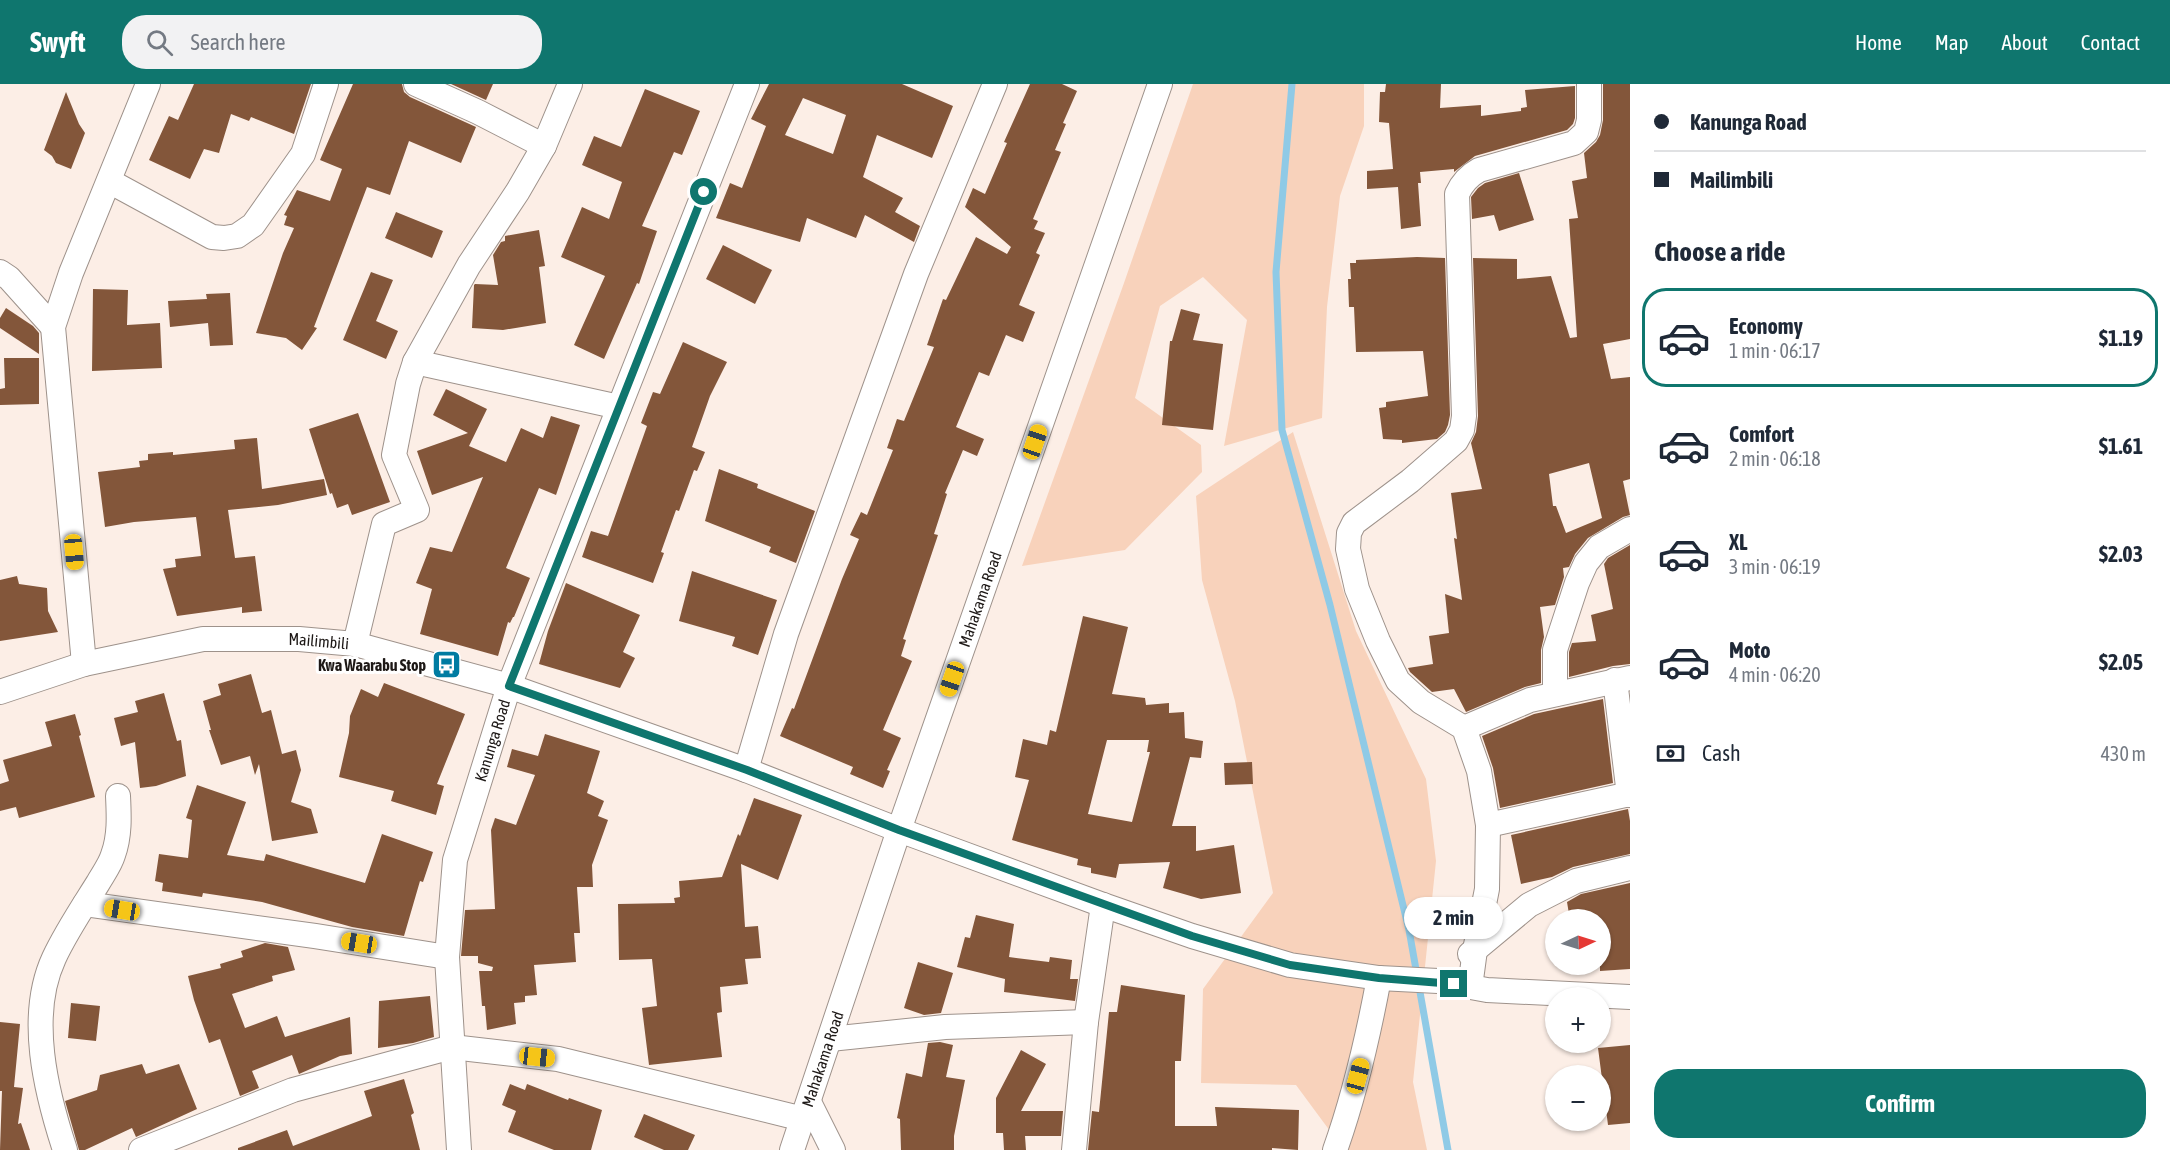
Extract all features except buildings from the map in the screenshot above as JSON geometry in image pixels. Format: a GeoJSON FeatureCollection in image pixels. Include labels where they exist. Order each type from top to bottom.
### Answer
{"type":"FeatureCollection","features":[{"type":"Feature","properties":{"kind":"street"},"geometry":{"type":"LineString","coordinates":[[84,664],[53,327],[71,273],[148,84]]}},
{"type":"Feature","properties":{"kind":"street"},"geometry":{"type":"LineString","coordinates":[[109,181],[203,234],[224,238],[237,236],[253,225],[303,154],[326,84]]}},
{"type":"Feature","properties":{"kind":"street"},"geometry":{"type":"LineString","coordinates":[[416,84],[478,112],[544,146]]}},
{"type":"Feature","properties":{"kind":"street"},"geometry":{"type":"LineString","coordinates":[[356,644],[384,524],[417,510],[394,455],[408,384],[415,362],[469,265],[544,146],[570,84]]}},
{"type":"Feature","properties":{"kind":"street","name":"Kanunga Road"},"geometry":{"type":"LineString","coordinates":[[459,1150],[447,957],[455,860],[509,686],[747,84]]}},
{"type":"Feature","properties":{"kind":"street"},"geometry":{"type":"LineString","coordinates":[[747,770],[786,634],[916,274],[995,84]]}},
{"type":"Feature","properties":{"kind":"street","name":"Mahakama Road"},"geometry":{"type":"LineString","coordinates":[[792,1150],[899,830],[1160,84]]}},
{"type":"Feature","properties":{"kind":"street"},"geometry":{"type":"LineString","coordinates":[[1479,988],[1475,950],[1487,889],[1488,825],[1479,771],[1464,728],[1421,702],[1398,681],[1378,641],[1357,589],[1348,549],[1349,533],[1354,523],[1410,481],[1456,441],[1462,430],[1464,416],[1457,194],[1461,184],[1479,170],[1574,142],[1586,132],[1589,120],[1589,84]]}},
{"type":"Feature","properties":{"kind":"street"},"geometry":{"type":"LineString","coordinates":[[0,272],[9,278],[53,327]]}},
{"type":"Feature","properties":{"kind":"street"},"geometry":{"type":"LineString","coordinates":[[415,362],[620,407]]}},
{"type":"Feature","properties":{"kind":"street"},"geometry":{"type":"LineString","coordinates":[[1555,694],[1555,650],[1581,573],[1599,547],[1630,529]]}},
{"type":"Feature","properties":{"kind":"street","name":"Mailimbili"},"geometry":{"type":"LineString","coordinates":[[0,692],[84,664],[203,639],[299,639],[356,644],[509,686],[747,770],[899,830],[1103,905],[1192,936],[1290,965],[1385,978],[1438,981],[1479,988],[1630,997]]}},
{"type":"Feature","properties":{"kind":"street"},"geometry":{"type":"LineString","coordinates":[[1464,728],[1530,700],[1623,679],[1630,795],[1488,825]]}},
{"type":"Feature","properties":{"kind":"street"},"geometry":{"type":"LineString","coordinates":[[64,1150],[41,1054],[45,983],[54,958],[113,856],[120,826],[118,796]]}},
{"type":"Feature","properties":{"kind":"street"},"geometry":{"type":"LineString","coordinates":[[1438,981],[1529,905],[1576,880],[1630,868]]}},
{"type":"Feature","properties":{"kind":"street"},"geometry":{"type":"LineString","coordinates":[[85,904],[447,957]]}},
{"type":"Feature","properties":{"kind":"street"},"geometry":{"type":"LineString","coordinates":[[1074,1150],[1086,1022],[1103,905]]}},
{"type":"Feature","properties":{"kind":"street"},"geometry":{"type":"LineString","coordinates":[[1335,1150],[1347,1116],[1385,978]]}},
{"type":"Feature","properties":{"kind":"street"},"geometry":{"type":"LineString","coordinates":[[830,1040],[945,1028],[1086,1022]]}},
{"type":"Feature","properties":{"kind":"street"},"geometry":{"type":"LineString","coordinates":[[141,1150],[293,1090],[452,1047],[558,1059],[806,1111],[833,1150]]}},
{"type":"Feature","properties":{"kind":"shaded area"},"geometry":{"type":"Polygon","coordinates":[[[1193,84],[1364,84],[1364,126],[1340,196],[1327,307],[1322,418],[1224,446],[1247,320],[1203,277],[1160,306],[1135,398],[1201,445],[1202,472],[1125,550],[1022,566],[1124,283],[1193,84]]]}},
{"type":"Feature","properties":{"kind":"shaded area"},"geometry":{"type":"Polygon","coordinates":[[[1293,432],[1356,631],[1426,779],[1436,861],[1413,1082],[1427,1150],[1344,1150],[1296,1085],[1201,1083],[1203,989],[1273,893],[1235,701],[1202,580],[1196,496],[1293,432]]]}},
{"type":"Feature","properties":{"kind":"waterway"},"geometry":{"type":"LineString","coordinates":[[1292,84],[1276,272],[1282,430],[1330,605],[1409,930],[1448,1150]]}},
{"type":"Feature","properties":{"kind":"place","name":"Kwa Waarabu Stop"},"geometry":{"type":"Point","coordinates":[447,665]}},
{"type":"Feature","properties":{"kind":"route"},"geometry":{"type":"LineString","coordinates":[[704,192],[509,686],[747,770],[899,830],[1192,936],[1290,965],[1379,978],[1454,984]]}}]}
